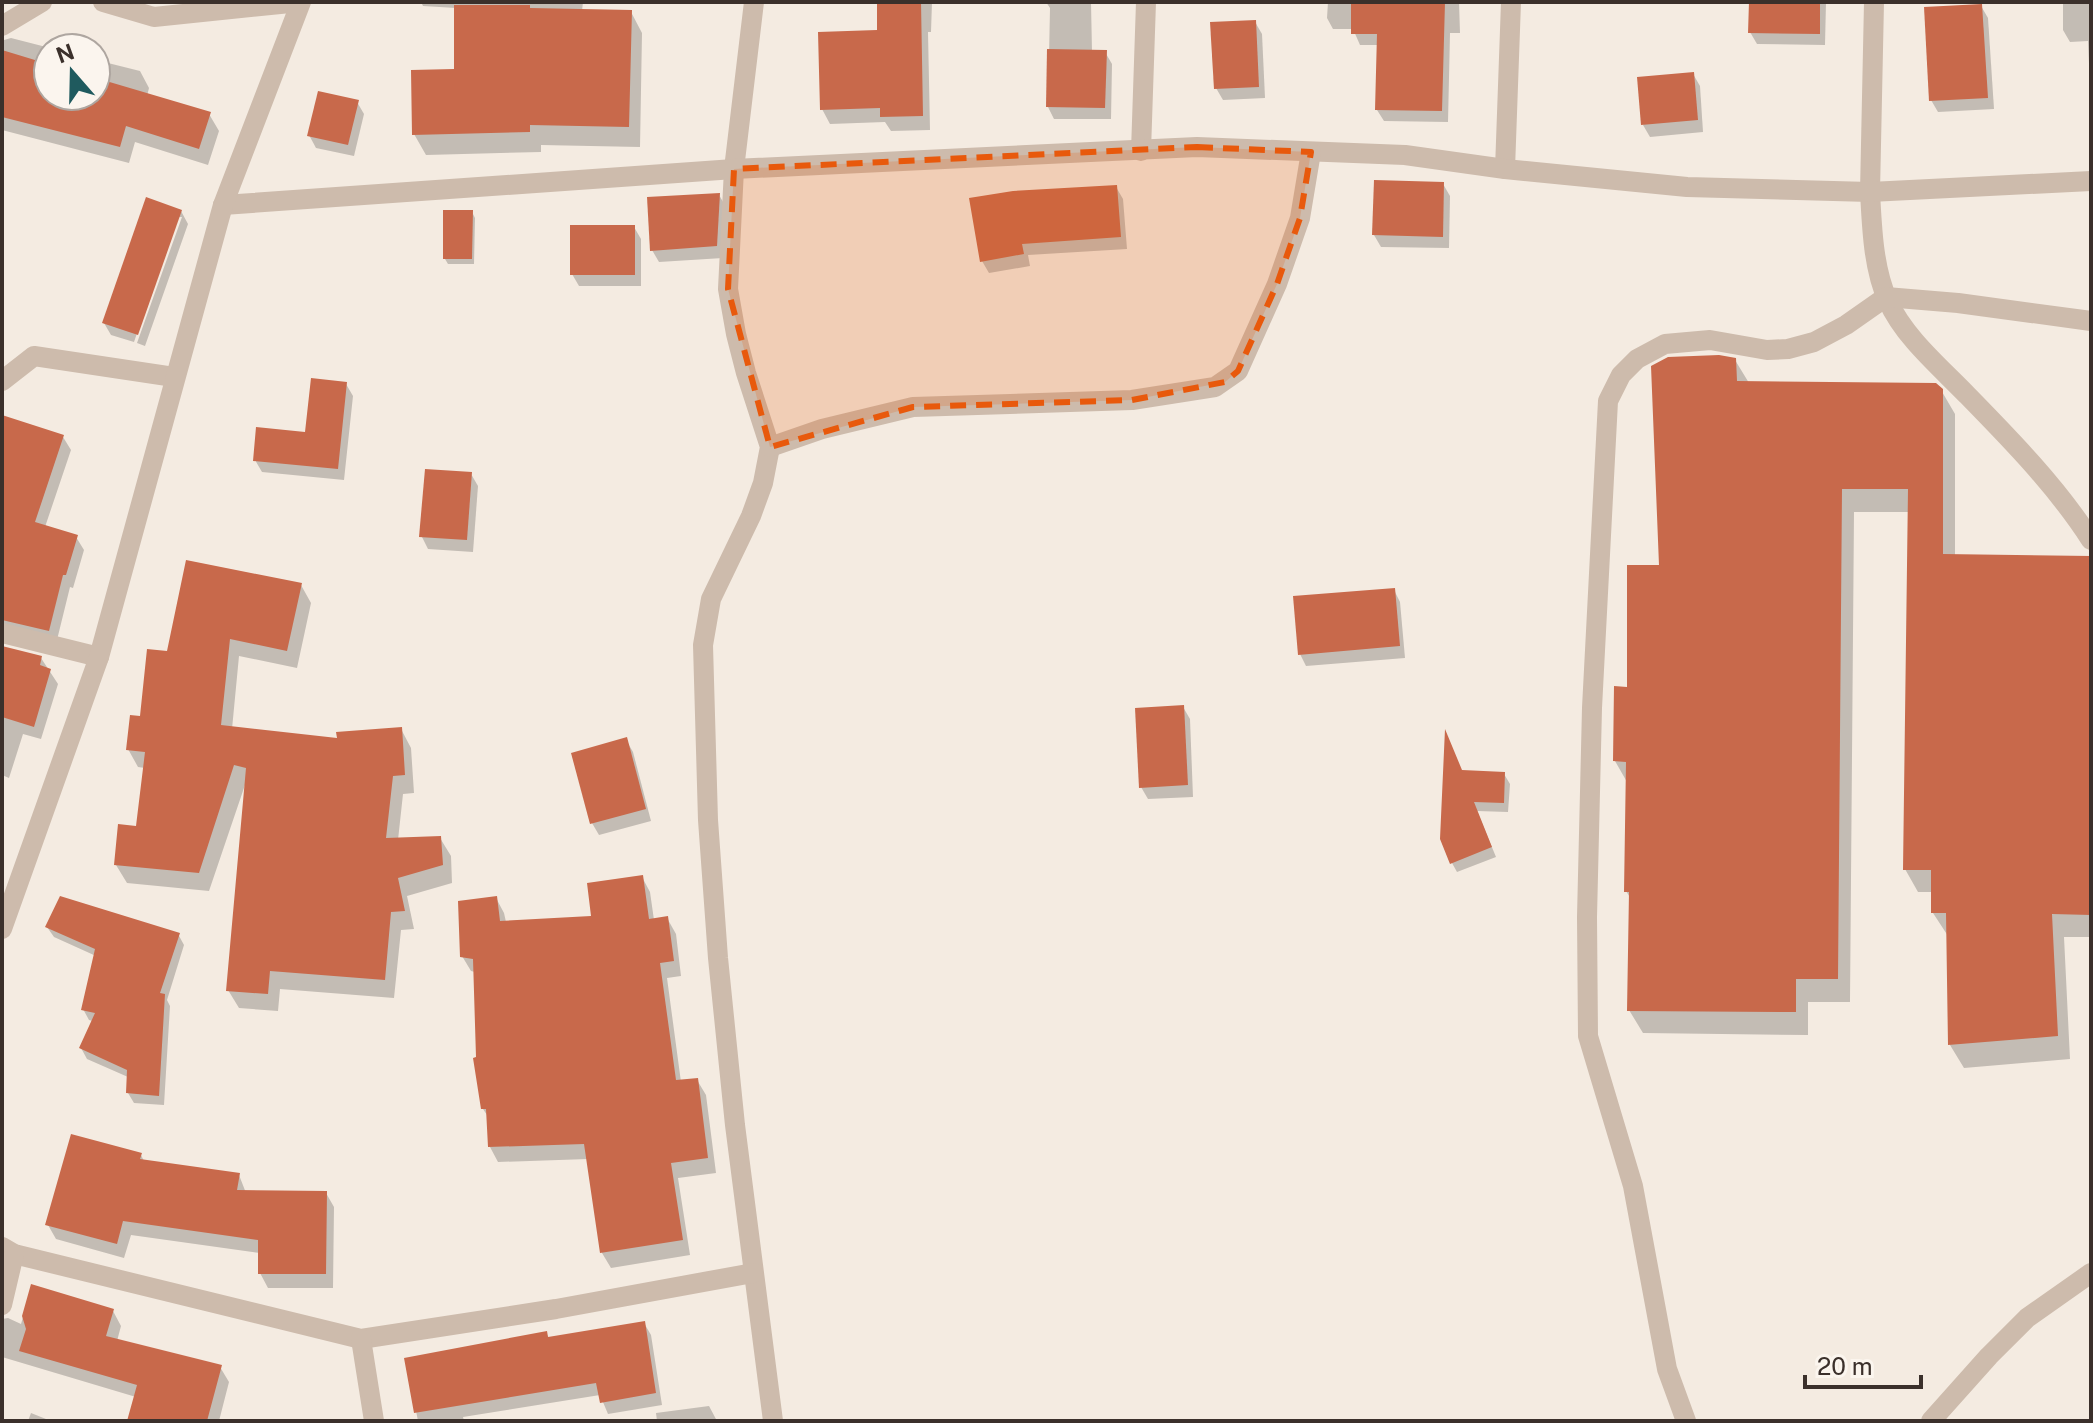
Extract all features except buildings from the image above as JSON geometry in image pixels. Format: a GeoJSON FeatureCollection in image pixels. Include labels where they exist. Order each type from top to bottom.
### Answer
{"type":"FeatureCollection","features":[{"type":"Feature","properties":{"kind":"street"},"geometry":{"type":"LineString","coordinates":[[2,26],[42,2]]}},
{"type":"Feature","properties":{"kind":"street"},"geometry":{"type":"LineString","coordinates":[[2,929],[99,657],[223,205],[300,2],[154,17],[103,2]]}},
{"type":"Feature","properties":{"kind":"street"},"geometry":{"type":"LineString","coordinates":[[754,2],[734,169],[728,289],[739,347],[770,447],[763,483],[751,516],[711,599],[703,645],[708,820],[718,958],[753,1273],[773,1421]]}},
{"type":"Feature","properties":{"kind":"street"},"geometry":{"type":"LineString","coordinates":[[1141,151],[1146,2]]}},
{"type":"Feature","properties":{"kind":"street"},"geometry":{"type":"LineString","coordinates":[[1505,169],[1511,2]]}},
{"type":"Feature","properties":{"kind":"street"},"geometry":{"type":"LineString","coordinates":[[1874,2],[1870,192],[1873,234],[1886,297],[1908,332],[1999,427],[2078,520],[2091,540]]}},
{"type":"Feature","properties":{"kind":"street"},"geometry":{"type":"LineString","coordinates":[[223,205],[734,169],[1197,147],[1405,155],[1505,169],[1687,187],[1870,192],[2091,181]]}},
{"type":"Feature","properties":{"kind":"street"},"geometry":{"type":"LineString","coordinates":[[770,447],[822,429],[913,407],[1132,400],[1215,387],[1225,382],[1238,371],[1277,284],[1300,218],[1311,152]]}},
{"type":"Feature","properties":{"kind":"street"},"geometry":{"type":"LineString","coordinates":[[1686,1421],[1667,1369],[1633,1186],[1588,1036],[1587,917],[1592,708],[1608,401],[1612,388],[1637,359],[1665,344],[1710,340],[1767,350],[1788,349],[1814,342],[1835,331],[1886,297],[2091,321]]}},
{"type":"Feature","properties":{"kind":"street"},"geometry":{"type":"LineString","coordinates":[[2,381],[34,356],[174,377]]}},
{"type":"Feature","properties":{"kind":"street"},"geometry":{"type":"LineString","coordinates":[[2,633],[99,657]]}},
{"type":"Feature","properties":{"kind":"street"},"geometry":{"type":"LineString","coordinates":[[2,1305],[8,1251],[361,1339],[556,1309],[753,1273]]}},
{"type":"Feature","properties":{"kind":"street"},"geometry":{"type":"LineString","coordinates":[[1931,1421],[2027,1318],[2091,1273]]}},
{"type":"Feature","properties":{"kind":"street"},"geometry":{"type":"LineString","coordinates":[[361,1339],[374,1421]]}},
{"type":"Feature","properties":{"kind":"highlighted area"},"geometry":{"type":"Polygon","coordinates":[[[1197,147],[1311,152],[1300,218],[1277,284],[1238,371],[1225,382],[1132,400],[913,407],[770,447],[728,289],[734,169],[1197,147]]]}}]}
